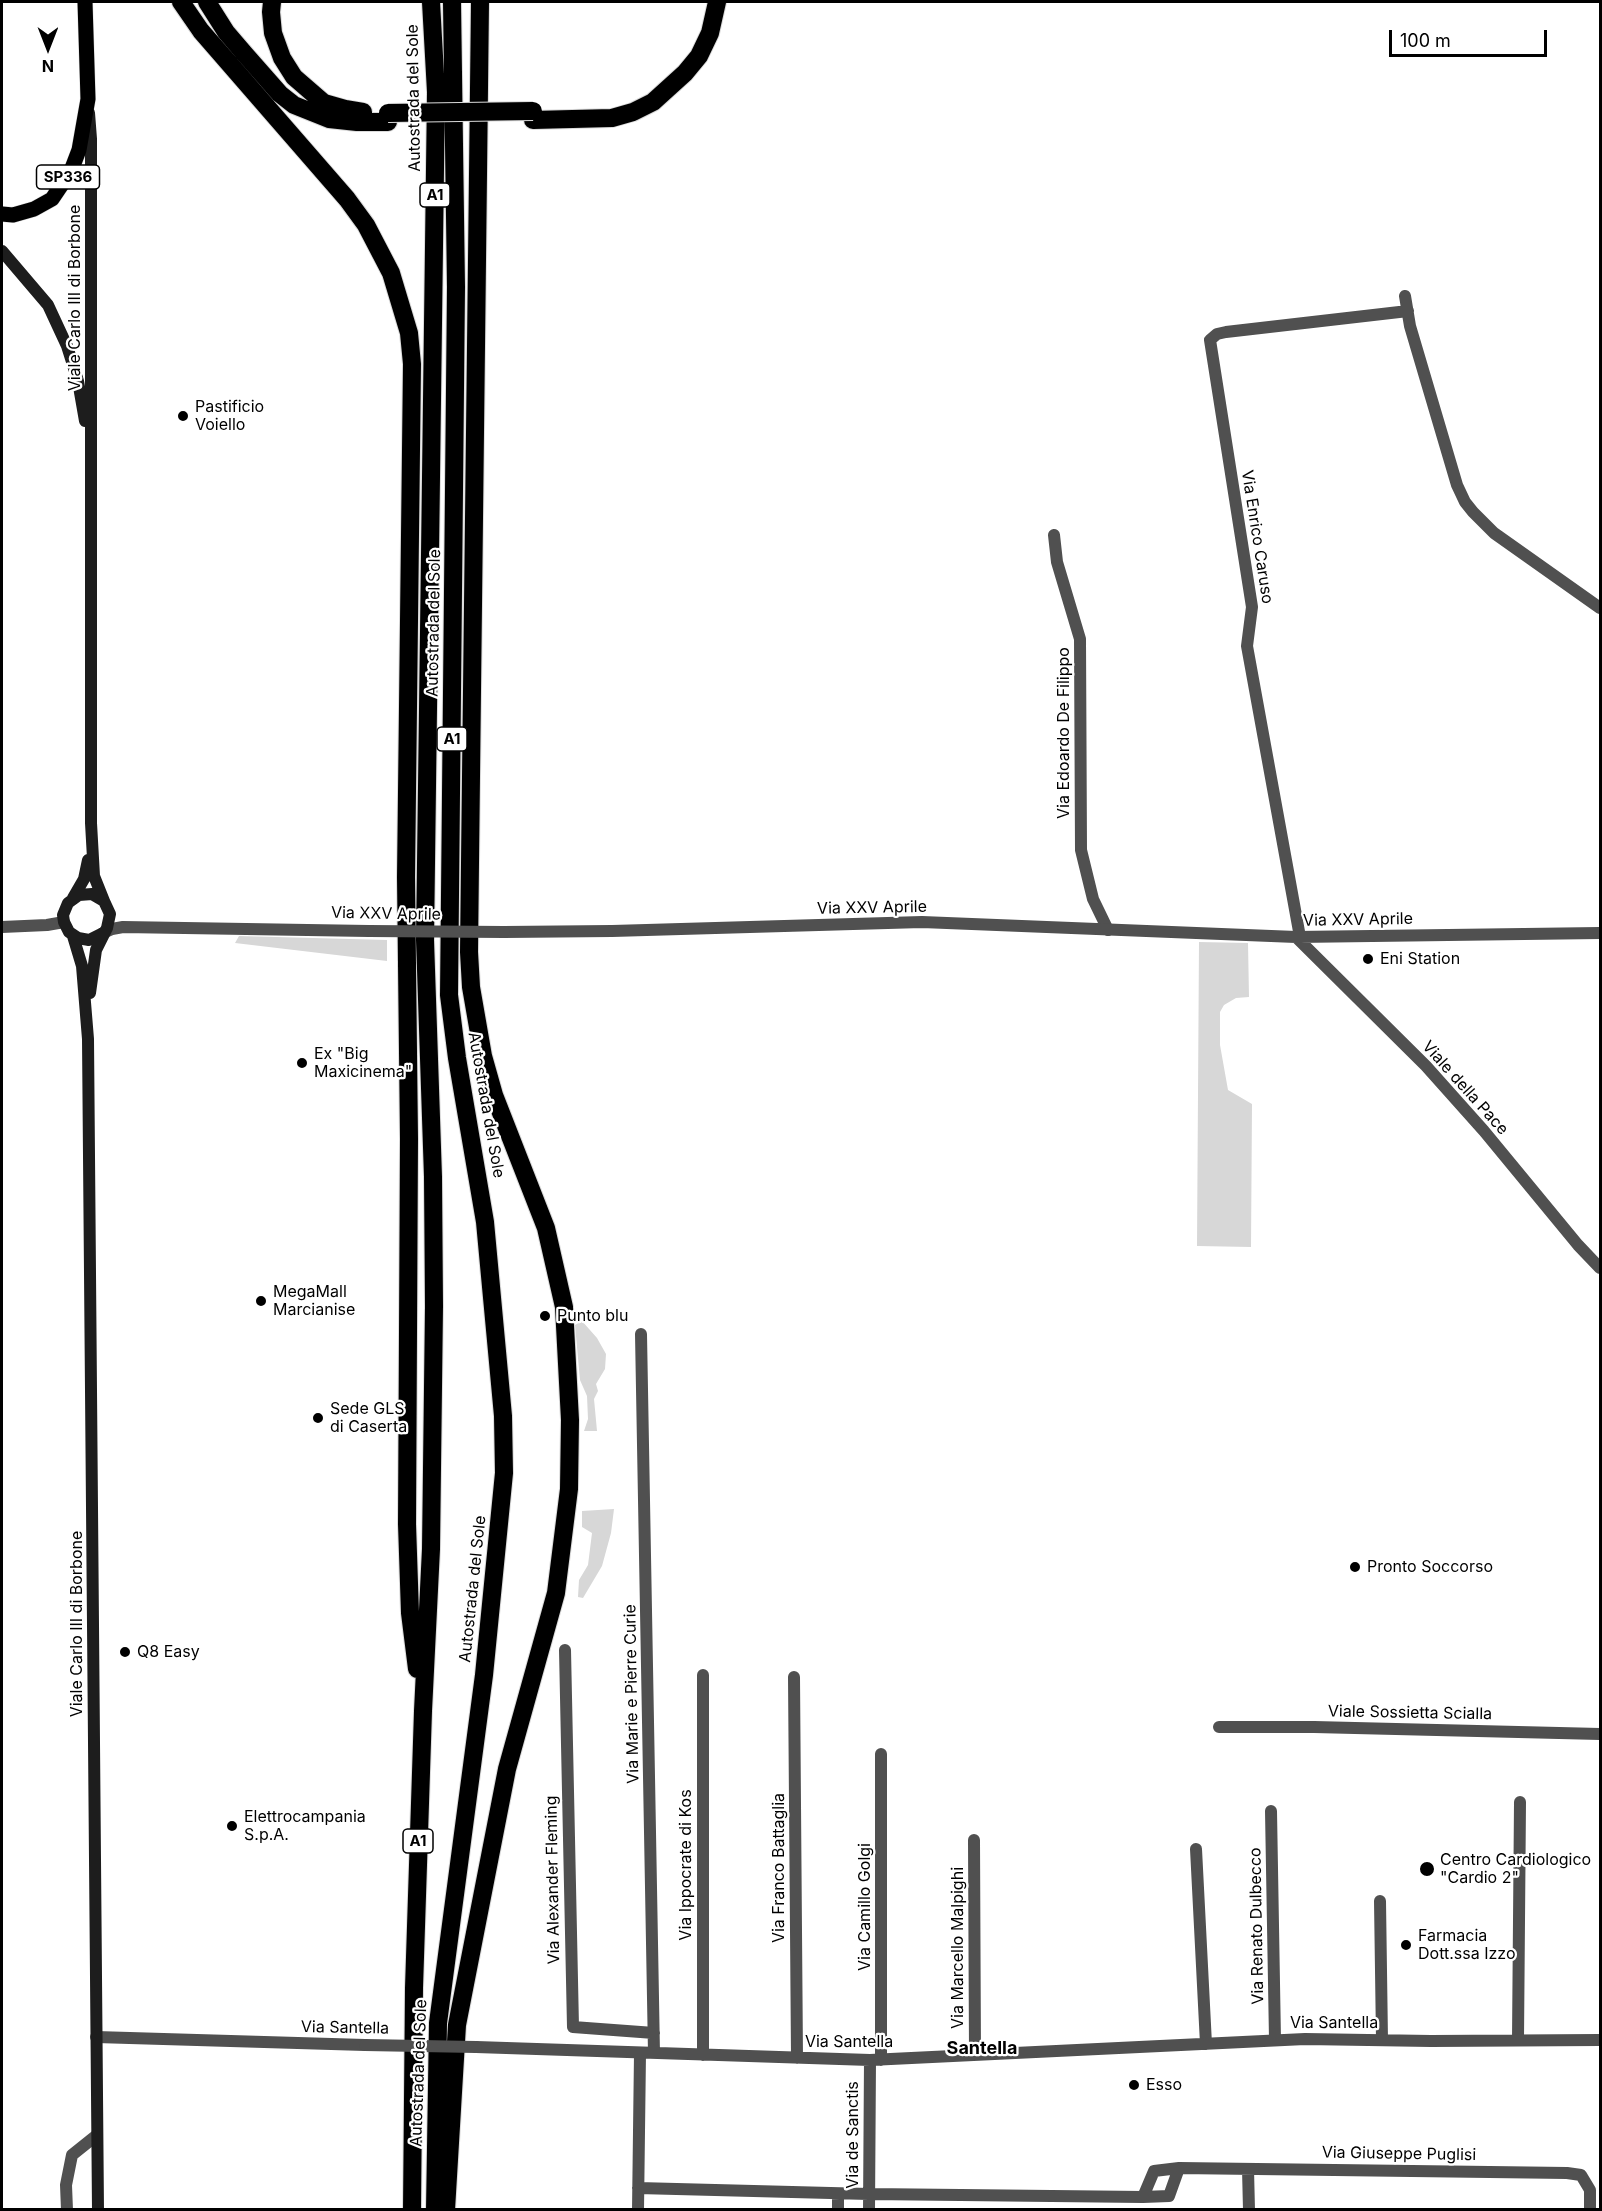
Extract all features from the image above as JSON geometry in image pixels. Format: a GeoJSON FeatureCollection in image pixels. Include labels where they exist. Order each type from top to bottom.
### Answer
{"type":"FeatureCollection","features":[{"type":"Feature","properties":{"kind":"highway"},"geometry":{"type":"LineString","coordinates":[[181,2],[201,31],[347,199],[366,225],[391,273],[409,333],[412,364],[405,877],[409,1139],[407,1524],[410,1613],[423,1711]]}},
{"type":"Feature","properties":{"kind":"highway"},"geometry":{"type":"LineString","coordinates":[[207,2],[226,32],[280,94],[309,113],[328,119],[357,122],[388,118],[533,116],[612,118],[633,112],[653,102],[685,73],[699,56],[710,33],[717,2]]}},
{"type":"Feature","properties":{"kind":"highway","name":"Autostrada del Sole"},"geometry":{"type":"LineString","coordinates":[[412,2210],[414,1988],[431,1549],[434,1306],[433,1177],[426,1029],[425,940],[436,92],[431,2]]}},
{"type":"Feature","properties":{"kind":"highway","name":"Autostrada del Sole"},"geometry":{"type":"LineString","coordinates":[[435,2210],[438,2023],[484,1676],[504,1473],[503,1416],[485,1222],[457,1058],[449,994],[456,299],[452,2]]}},
{"type":"Feature","properties":{"kind":"highway"},"geometry":{"type":"LineString","coordinates":[[446,2210],[457,2025],[507,1769],[556,1593],[569,1489],[570,1420],[566,1319],[562,1296],[546,1228],[492,1086],[476,1022],[471,987],[470,863],[480,2]]}},
{"type":"Feature","properties":{"kind":"highway"},"geometry":{"type":"LineString","coordinates":[[533,116],[607,109],[655,90],[678,68],[694,44],[706,13],[707,2]]}},
{"type":"Feature","properties":{"kind":"highway"},"geometry":{"type":"LineString","coordinates":[[271,7],[273,33],[282,58],[294,77],[308,91],[324,103],[345,110],[388,118]]}},
{"type":"Feature","properties":{"kind":"main road","name":"SP336"},"geometry":{"type":"LineString","coordinates":[[2,214],[13,215],[34,209],[52,199],[71,171],[79,150],[88,99],[85,2]]}},
{"type":"Feature","properties":{"kind":"main road","name":"Viale Carlo III di Borbone"},"geometry":{"type":"LineString","coordinates":[[88,99],[91,139],[91,823],[94,876],[106,904],[110,921],[96,950],[93,966],[88,1039]]}},
{"type":"Feature","properties":{"kind":"main road","name":"Viale Carlo III di Borbone"},"geometry":{"type":"LineString","coordinates":[[2,251],[48,305],[67,346],[78,381],[90,461]]}},
{"type":"Feature","properties":{"kind":"main road","name":"Viale Carlo III di Borbone"},"geometry":{"type":"LineString","coordinates":[[91,823],[84,879],[65,909],[64,922],[73,936],[82,966],[88,1039],[98,2210]]}},
{"type":"Feature","properties":{"kind":"main road"},"geometry":{"type":"LineString","coordinates":[[73,898],[92,894],[106,904]]}},
{"type":"Feature","properties":{"kind":"main road"},"geometry":{"type":"LineString","coordinates":[[73,936],[89,940],[103,933]]}},
{"type":"Feature","properties":{"kind":"street"},"geometry":{"type":"LineString","coordinates":[[1405,296],[1457,485],[1465,502],[1494,533],[1600,608]]}},
{"type":"Feature","properties":{"kind":"street","name":"Via Enrico Caruso"},"geometry":{"type":"LineString","coordinates":[[1298,937],[1247,646],[1252,607],[1210,340],[1217,334],[1226,332],[1408,311]]}},
{"type":"Feature","properties":{"kind":"street","name":"Via Edoardo De Filippo"},"geometry":{"type":"LineString","coordinates":[[1053,535],[1057,562],[1080,639],[1081,850],[1093,899],[1108,930]]}},
{"type":"Feature","properties":{"kind":"street","name":"Via XXV Aprile"},"geometry":{"type":"LineString","coordinates":[[106,904],[120,920],[144,927]]}},
{"type":"Feature","properties":{"kind":"street"},"geometry":{"type":"LineString","coordinates":[[2,927],[64,922]]}},
{"type":"Feature","properties":{"kind":"street","name":"Via XXV Aprile"},"geometry":{"type":"LineString","coordinates":[[103,933],[117,928],[144,927],[504,932],[922,922],[1298,937],[1600,933]]}},
{"type":"Feature","properties":{"kind":"street","name":"Viale della Pace"},"geometry":{"type":"LineString","coordinates":[[1298,937],[1426,1066],[1600,1269]]}},
{"type":"Feature","properties":{"kind":"street","name":"Via Marie e Pierre Curie"},"geometry":{"type":"LineString","coordinates":[[641,1334],[654,2053]]}},
{"type":"Feature","properties":{"kind":"street","name":"Via Alexander Fleming"},"geometry":{"type":"LineString","coordinates":[[565,1650],[573,2027],[654,2033]]}},
{"type":"Feature","properties":{"kind":"street","name":"Via Ippocrate di Kos"},"geometry":{"type":"LineString","coordinates":[[703,1676],[703,2055]]}},
{"type":"Feature","properties":{"kind":"street","name":"Via Franco Battaglia"},"geometry":{"type":"LineString","coordinates":[[794,1677],[797,2058]]}},
{"type":"Feature","properties":{"kind":"street","name":"Viale Sossietta Scialla"},"geometry":{"type":"LineString","coordinates":[[1219,1727],[1600,1734]]}},
{"type":"Feature","properties":{"kind":"street","name":"Via Camillo Golgi"},"geometry":{"type":"LineString","coordinates":[[875,2060],[881,1754]]}},
{"type":"Feature","properties":{"kind":"street"},"geometry":{"type":"LineString","coordinates":[[1518,2039],[1520,1802]]}},
{"type":"Feature","properties":{"kind":"street","name":"Via Renato Dulbecco"},"geometry":{"type":"LineString","coordinates":[[1271,1812],[1275,2040]]}},
{"type":"Feature","properties":{"kind":"street","name":"Via Marcello Malpighi"},"geometry":{"type":"LineString","coordinates":[[974,1840],[975,2055]]}},
{"type":"Feature","properties":{"kind":"street"},"geometry":{"type":"LineString","coordinates":[[1196,1849],[1206,2044]]}},
{"type":"Feature","properties":{"kind":"street"},"geometry":{"type":"LineString","coordinates":[[1380,1901],[1382,2040]]}},
{"type":"Feature","properties":{"kind":"street","name":"Via Santella"},"geometry":{"type":"LineString","coordinates":[[96,2037],[875,2060],[1275,2040],[1600,2040]]}},
{"type":"Feature","properties":{"kind":"street"},"geometry":{"type":"LineString","coordinates":[[638,2210],[640,2052]]}},
{"type":"Feature","properties":{"kind":"street","name":"Via de Sanctis"},"geometry":{"type":"LineString","coordinates":[[868,2210],[875,2060]]}},
{"type":"Feature","properties":{"kind":"street"},"geometry":{"type":"LineString","coordinates":[[67,2210],[66,2185],[72,2155],[97,2135]]}},
{"type":"Feature","properties":{"kind":"street"},"geometry":{"type":"LineString","coordinates":[[638,2188],[838,2194],[1143,2197],[1169,2196],[1179,2168]]}},
{"type":"Feature","properties":{"kind":"street","name":"Via Giuseppe Puglisi"},"geometry":{"type":"LineString","coordinates":[[1143,2197],[1154,2170],[1179,2168],[1567,2173],[1581,2175],[1590,2190],[1590,2210]]}},
{"type":"Feature","properties":{"kind":"street"},"geometry":{"type":"LineString","coordinates":[[1248,2169],[1249,2210]]}},
{"type":"Feature","properties":{"kind":"street","name":"Via de Sanctis"},"geometry":{"type":"LineString","coordinates":[[838,2194],[838,2210]]}},
{"type":"Feature","properties":{"kind":"shaded area"},"geometry":{"type":"Polygon","coordinates":[[[239,936],[387,940],[387,961],[235,943],[239,936]]]}},
{"type":"Feature","properties":{"kind":"shaded area"},"geometry":{"type":"Polygon","coordinates":[[[1199,942],[1248,943],[1249,997],[1236,998],[1224,1005],[1220,1012],[1220,1045],[1228,1090],[1252,1104],[1251,1247],[1197,1246],[1199,942]]]}},
{"type":"Feature","properties":{"kind":"shaded area"},"geometry":{"type":"Polygon","coordinates":[[[582,1321],[597,1338],[606,1354],[605,1369],[596,1384],[598,1391],[594,1399],[597,1431],[584,1431],[588,1419],[587,1396],[580,1380],[575,1325],[582,1321]]]}},
{"type":"Feature","properties":{"kind":"shaded area"},"geometry":{"type":"Polygon","coordinates":[[[614,1509],[611,1533],[602,1566],[583,1598],[578,1597],[579,1580],[588,1565],[592,1533],[582,1527],[582,1511],[614,1509]]]}},
{"type":"Feature","properties":{"kind":"place","name":"Pastificio Voiello"},"geometry":{"type":"Point","coordinates":[183,416]}},
{"type":"Feature","properties":{"kind":"place","name":"Eni Station"},"geometry":{"type":"Point","coordinates":[1368,959]}},
{"type":"Feature","properties":{"kind":"place","name":"Ex \"Big Maxicinema\""},"geometry":{"type":"Point","coordinates":[302,1063]}},
{"type":"Feature","properties":{"kind":"place","name":"MegaMall Marcianise"},"geometry":{"type":"Point","coordinates":[261,1301]}},
{"type":"Feature","properties":{"kind":"place","name":"Punto blu"},"geometry":{"type":"Point","coordinates":[545,1316]}},
{"type":"Feature","properties":{"kind":"place","name":"Sede GLS di Caserta"},"geometry":{"type":"Point","coordinates":[318,1418]}},
{"type":"Feature","properties":{"kind":"place","name":"Pronto Soccorso"},"geometry":{"type":"Point","coordinates":[1355,1567]}},
{"type":"Feature","properties":{"kind":"place","name":"Q8 Easy"},"geometry":{"type":"Point","coordinates":[125,1652]}},
{"type":"Feature","properties":{"kind":"place","name":"Elettrocampania S.p.A."},"geometry":{"type":"Point","coordinates":[232,1826]}},
{"type":"Feature","properties":{"kind":"place","name":"Centro Cardiologico \"Cardio 2\""},"geometry":{"type":"Point","coordinates":[1427,1869]}},
{"type":"Feature","properties":{"kind":"place","name":"Farmacia Dott.ssa Izzo"},"geometry":{"type":"Point","coordinates":[1406,1945]}},
{"type":"Feature","properties":{"kind":"place","name":"Esso"},"geometry":{"type":"Point","coordinates":[1134,2085]}},
{"type":"Feature","properties":{"kind":"district","name":"Santella"},"geometry":{"type":"Point","coordinates":[982,2049]}}]}
